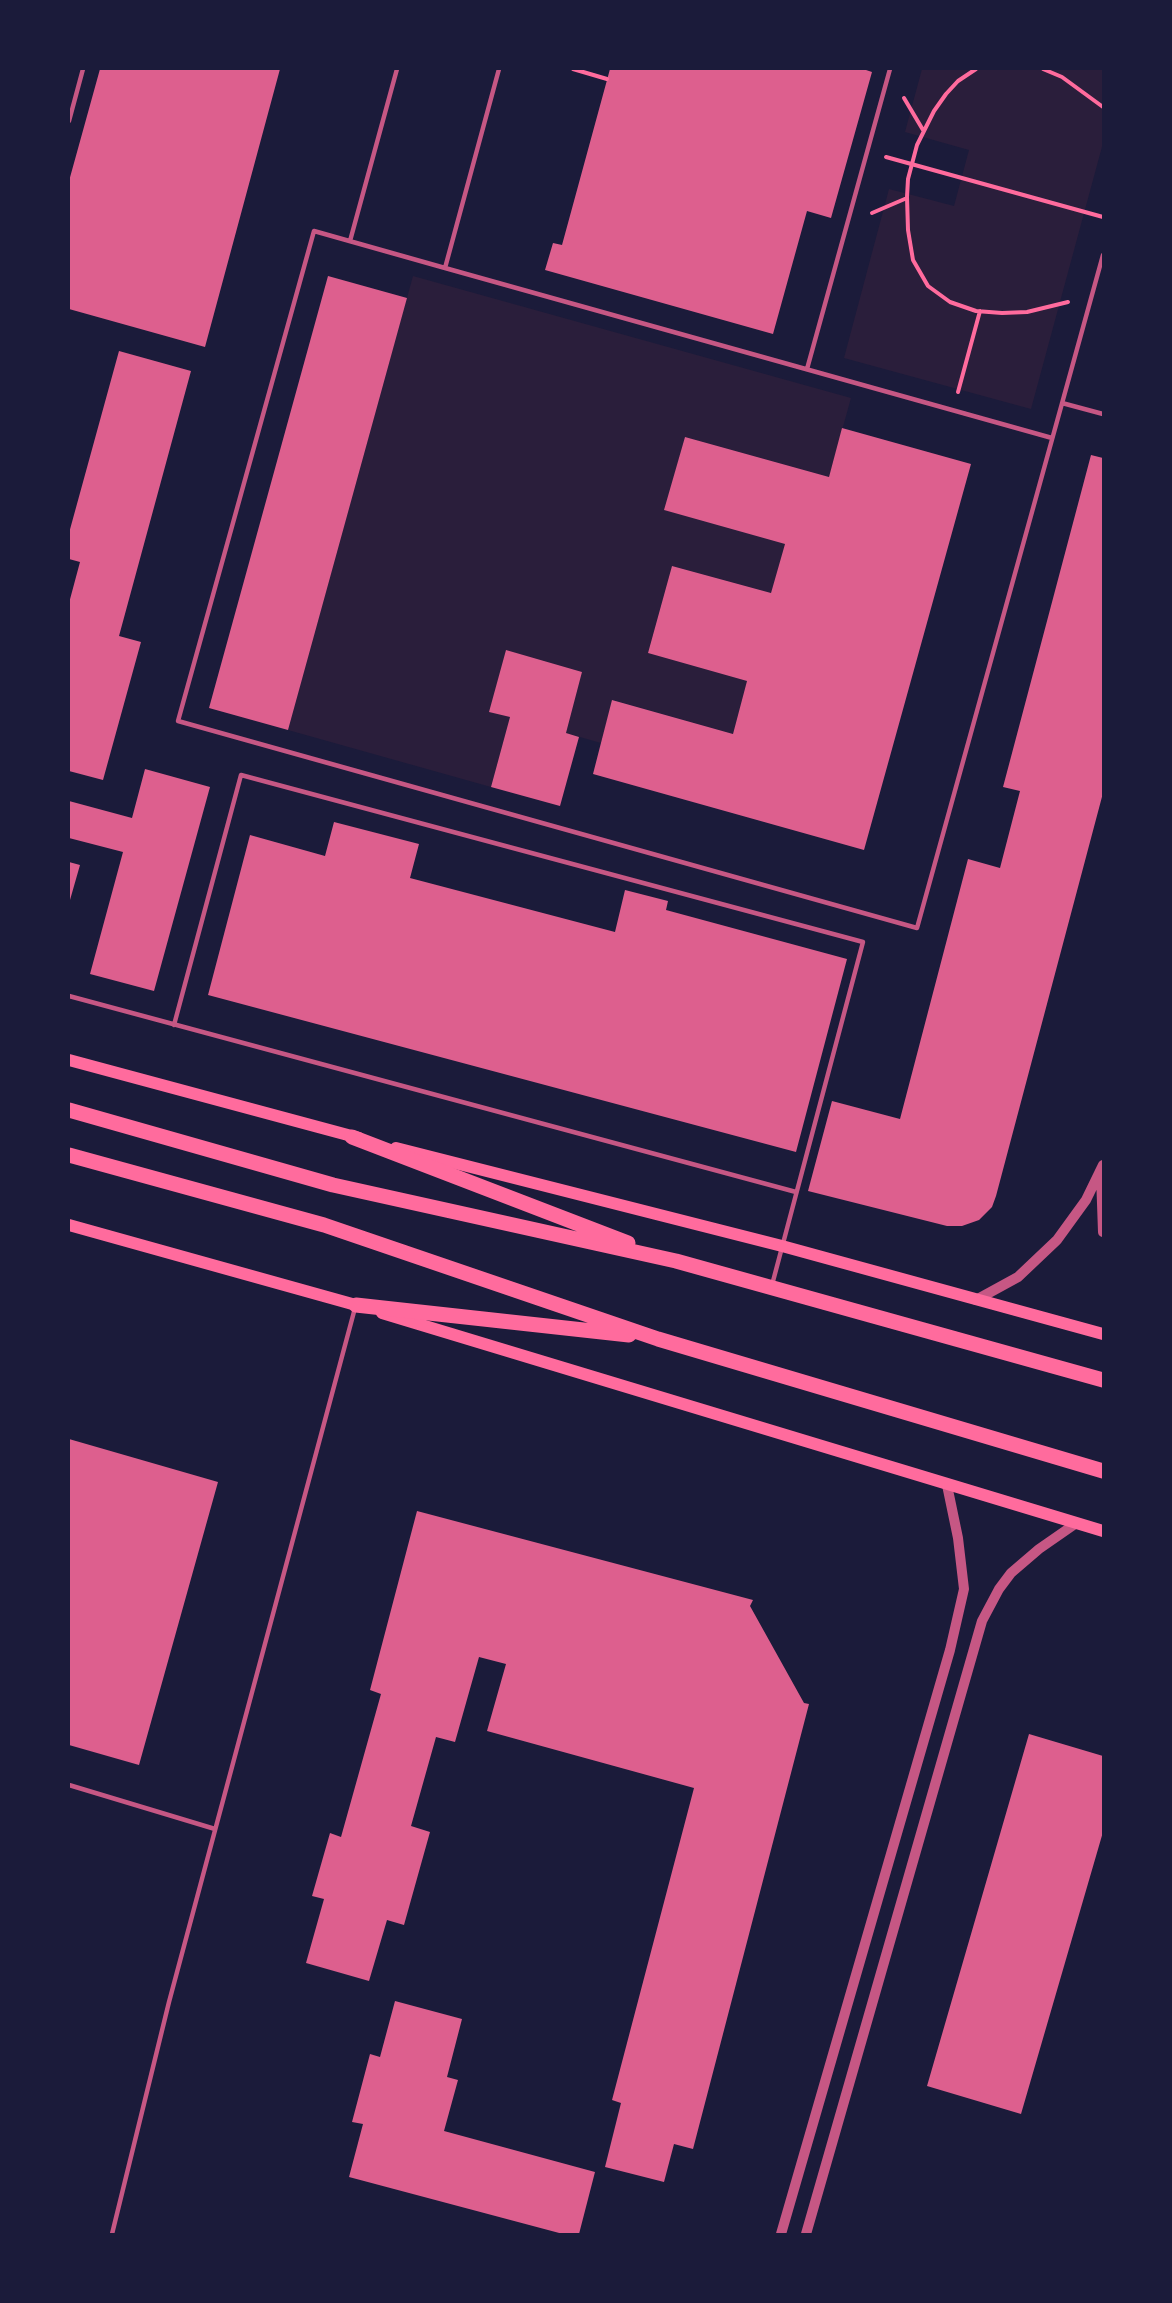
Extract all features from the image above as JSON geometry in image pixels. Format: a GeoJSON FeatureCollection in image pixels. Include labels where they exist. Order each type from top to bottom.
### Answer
{"type":"FeatureCollection","features":[{"type":"Feature","properties":{"kind":"main road"},"geometry":{"type":"LineString","coordinates":[[69,1060],[352,1137],[782,1246],[1103,1334]]}},
{"type":"Feature","properties":{"kind":"main road"},"geometry":{"type":"LineString","coordinates":[[69,1110],[333,1185],[676,1261],[1103,1380]]}},
{"type":"Feature","properties":{"kind":"main road"},"geometry":{"type":"LineString","coordinates":[[352,1137],[676,1261]]}},
{"type":"Feature","properties":{"kind":"main road"},"geometry":{"type":"LineString","coordinates":[[69,1155],[324,1225],[658,1339],[1103,1471]]}},
{"type":"Feature","properties":{"kind":"main road"},"geometry":{"type":"LineString","coordinates":[[69,1225],[356,1305],[1103,1531]]}},
{"type":"Feature","properties":{"kind":"main road"},"geometry":{"type":"LineString","coordinates":[[356,1305],[658,1339]]}},
{"type":"Feature","properties":{"kind":"street"},"geometry":{"type":"LineString","coordinates":[[1102,1168],[1103,1232]]}},
{"type":"Feature","properties":{"kind":"street"},"geometry":{"type":"LineString","coordinates":[[976,1300],[1018,1277],[1039,1259],[1073,1219],[1102,1168]]}},
{"type":"Feature","properties":{"kind":"street"},"geometry":{"type":"LineString","coordinates":[[781,2234],[950,1650],[964,1589],[958,1538],[947,1485]]}},
{"type":"Feature","properties":{"kind":"street"},"geometry":{"type":"LineString","coordinates":[[806,2234],[982,1621],[999,1588],[1011,1573],[1039,1549],[1075,1524]]}},
{"type":"Feature","properties":{"kind":"lane"},"geometry":{"type":"LineString","coordinates":[[69,121],[83,69]]}},
{"type":"Feature","properties":{"kind":"lane"},"geometry":{"type":"LineString","coordinates":[[350,241],[397,69]]}},
{"type":"Feature","properties":{"kind":"lane"},"geometry":{"type":"LineString","coordinates":[[444,268],[499,69]]}},
{"type":"Feature","properties":{"kind":"lane"},"geometry":{"type":"LineString","coordinates":[[807,369],[890,70]]}},
{"type":"Feature","properties":{"kind":"lane"},"geometry":{"type":"LineString","coordinates":[[1052,438],[314,231],[178,722],[917,928],[1103,255]]}},
{"type":"Feature","properties":{"kind":"lane"},"geometry":{"type":"LineString","coordinates":[[1062,403],[1103,414]]}},
{"type":"Feature","properties":{"kind":"lane"},"geometry":{"type":"LineString","coordinates":[[174,1025],[241,775],[862,942],[771,1288]]}},
{"type":"Feature","properties":{"kind":"lane"},"geometry":{"type":"LineString","coordinates":[[69,996],[796,1192]]}},
{"type":"Feature","properties":{"kind":"lane"},"geometry":{"type":"LineString","coordinates":[[112,2234],[169,2002],[356,1305]]}},
{"type":"Feature","properties":{"kind":"lane"},"geometry":{"type":"LineString","coordinates":[[69,1785],[215,1829]]}},
{"type":"Feature","properties":{"kind":"path"},"geometry":{"type":"LineString","coordinates":[[573,69],[607,79]]}},
{"type":"Feature","properties":{"kind":"path"},"geometry":{"type":"LineString","coordinates":[[976,69],[958,81],[946,94],[923,131],[911,164],[907,197],[908,230],[913,260],[928,286],[950,302],[980,311],[1027,312],[1092,297]]}},
{"type":"Feature","properties":{"kind":"path"},"geometry":{"type":"LineString","coordinates":[[1045,69],[1062,77],[1103,108]]}},
{"type":"Feature","properties":{"kind":"path"},"geometry":{"type":"LineString","coordinates":[[890,70],[923,131]]}},
{"type":"Feature","properties":{"kind":"path"},"geometry":{"type":"LineString","coordinates":[[867,151],[1103,217]]}},
{"type":"Feature","properties":{"kind":"path"},"geometry":{"type":"LineString","coordinates":[[847,224],[907,197]]}},
{"type":"Feature","properties":{"kind":"path"},"geometry":{"type":"LineString","coordinates":[[953,410],[980,311]]}},
{"type":"Feature","properties":{"kind":"shaded area"},"geometry":{"type":"Polygon","coordinates":[[[922,69],[1103,69],[1103,143],[1031,409],[844,358],[889,189],[954,206],[969,150],[905,132],[922,69]]]}},
{"type":"Feature","properties":{"kind":"shaded area"},"geometry":{"type":"Polygon","coordinates":[[[413,276],[851,398],[829,477],[685,437],[665,510],[785,544],[771,593],[672,566],[648,653],[747,681],[733,734],[613,700],[601,743],[566,733],[582,672],[506,650],[490,712],[510,717],[491,787],[288,730],[413,276]]]}},
{"type":"Feature","properties":{"kind":"building"},"geometry":{"type":"Polygon","coordinates":[[[100,69],[280,69],[205,347],[69,309],[69,181],[100,69]]]}},
{"type":"Feature","properties":{"kind":"building"},"geometry":{"type":"Polygon","coordinates":[[[610,69],[863,69],[872,72],[831,218],[807,211],[773,334],[545,270],[553,243],[562,245],[610,69]]]}},
{"type":"Feature","properties":{"kind":"building"},"geometry":{"type":"Polygon","coordinates":[[[328,276],[407,298],[288,730],[209,708],[328,276]]]}},
{"type":"Feature","properties":{"kind":"building"},"geometry":{"type":"Polygon","coordinates":[[[119,351],[191,371],[119,636],[141,642],[103,780],[69,771],[69,603],[80,562],[69,559],[69,533],[119,351]]]}},
{"type":"Feature","properties":{"kind":"building"},"geometry":{"type":"Polygon","coordinates":[[[842,428],[971,464],[864,850],[593,774],[612,700],[733,734],[747,681],[648,653],[672,566],[771,593],[785,544],[664,510],[685,437],[829,477],[842,428]]]}},
{"type":"Feature","properties":{"kind":"building"},"geometry":{"type":"Polygon","coordinates":[[[1091,455],[1103,458],[1103,793],[992,1207],[979,1220],[962,1226],[947,1226],[808,1191],[832,1101],[900,1119],[968,859],[1000,868],[1020,791],[1003,787],[1091,455]]]}},
{"type":"Feature","properties":{"kind":"building"},"geometry":{"type":"Polygon","coordinates":[[[506,650],[582,672],[566,733],[579,737],[560,806],[491,787],[510,717],[489,712],[506,650]]]}},
{"type":"Feature","properties":{"kind":"building"},"geometry":{"type":"Polygon","coordinates":[[[145,769],[210,787],[154,991],[90,974],[123,852],[69,838],[69,801],[132,818],[145,769]]]}},
{"type":"Feature","properties":{"kind":"building"},"geometry":{"type":"Polygon","coordinates":[[[334,822],[419,844],[410,878],[615,932],[625,890],[668,901],[666,910],[847,959],[796,1152],[208,995],[250,835],[325,856],[334,822]]]}},
{"type":"Feature","properties":{"kind":"building"},"geometry":{"type":"Polygon","coordinates":[[[69,862],[80,865],[70,900],[69,900],[69,862]]]}},
{"type":"Feature","properties":{"kind":"building"},"geometry":{"type":"Polygon","coordinates":[[[69,1439],[218,1482],[139,1765],[69,1745],[69,1439]]]}},
{"type":"Feature","properties":{"kind":"building"},"geometry":{"type":"Polygon","coordinates":[[[417,1511],[753,1600],[750,1606],[804,1703],[809,1704],[693,2149],[674,2144],[664,2182],[605,2167],[621,2103],[612,2100],[694,1788],[487,1731],[506,1664],[479,1657],[455,1742],[436,1737],[411,1826],[430,1832],[404,1925],[387,1920],[369,1981],[306,1963],[324,1899],[312,1896],[330,1833],[341,1837],[381,1694],[370,1690],[417,1511]]]}},
{"type":"Feature","properties":{"kind":"building"},"geometry":{"type":"Polygon","coordinates":[[[1029,1734],[1103,1756],[1103,1832],[1021,2114],[927,2086],[1029,1734]]]}},
{"type":"Feature","properties":{"kind":"building"},"geometry":{"type":"Polygon","coordinates":[[[395,2001],[462,2019],[447,2077],[458,2080],[444,2131],[595,2172],[579,2234],[563,2234],[349,2177],[363,2124],[352,2122],[370,2054],[380,2057],[395,2001]]]}}]}
